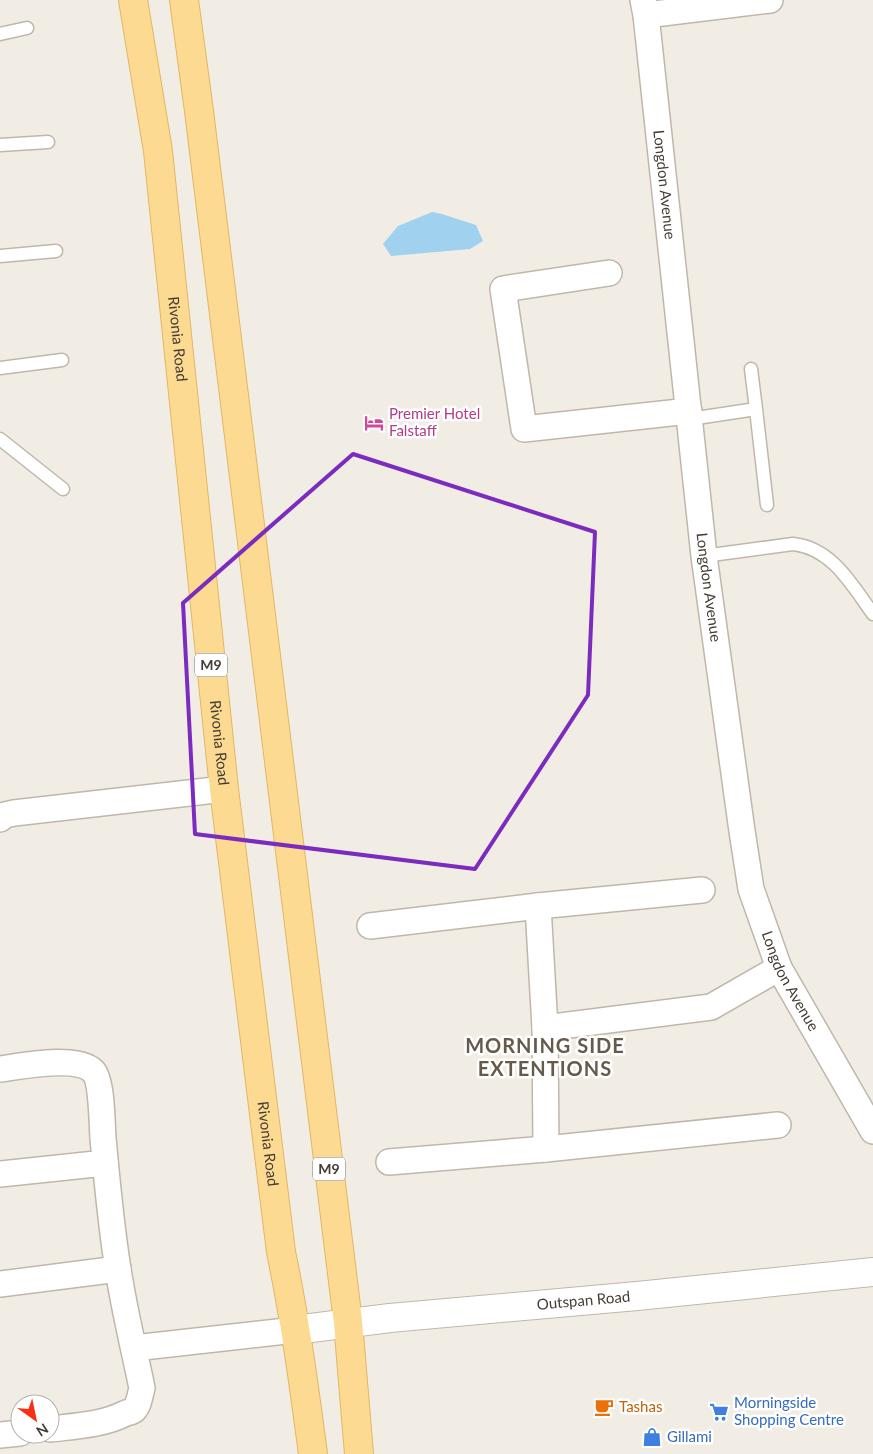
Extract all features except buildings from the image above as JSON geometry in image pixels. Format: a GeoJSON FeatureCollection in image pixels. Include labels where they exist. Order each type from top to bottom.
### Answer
{"type":"FeatureCollection","features":[{"type":"Feature","properties":{"kind":"main road","name":"Rivonia Road"},"geometry":{"type":"LineString","coordinates":[[134,0],[158,151],[224,790],[281,1252],[304,1386],[312,1454]]}},
{"type":"Feature","properties":{"kind":"main road","name":"M9"},"geometry":{"type":"LineString","coordinates":[[184,0],[202,131],[348,1322],[359,1454]]}},
{"type":"Feature","properties":{"kind":"street"},"geometry":{"type":"LineString","coordinates":[[645,8],[770,0]]}},
{"type":"Feature","properties":{"kind":"street","name":"Longdon Avenue"},"geometry":{"type":"LineString","coordinates":[[645,8],[704,556],[751,889],[779,968],[873,1131]]}},
{"type":"Feature","properties":{"kind":"street"},"geometry":{"type":"LineString","coordinates":[[609,273],[503,288],[524,429],[690,415]]}},
{"type":"Feature","properties":{"kind":"street"},"geometry":{"type":"LineString","coordinates":[[0,819],[5,815],[14,813],[224,790]]}},
{"type":"Feature","properties":{"kind":"street"},"geometry":{"type":"LineString","coordinates":[[370,926],[538,906],[702,890]]}},
{"type":"Feature","properties":{"kind":"street"},"geometry":{"type":"LineString","coordinates":[[538,906],[545,1028],[546,1149]]}},
{"type":"Feature","properties":{"kind":"street"},"geometry":{"type":"LineString","coordinates":[[545,1028],[711,1007],[779,968]]}},
{"type":"Feature","properties":{"kind":"street"},"geometry":{"type":"LineString","coordinates":[[0,1069],[60,1063],[82,1066],[93,1072],[99,1085],[105,1162],[118,1269],[142,1388],[134,1410],[105,1421],[60,1428]]}},
{"type":"Feature","properties":{"kind":"street"},"geometry":{"type":"LineString","coordinates":[[389,1162],[546,1149],[778,1125]]}},
{"type":"Feature","properties":{"kind":"street"},"geometry":{"type":"LineString","coordinates":[[0,1174],[105,1162]]}},
{"type":"Feature","properties":{"kind":"street"},"geometry":{"type":"LineString","coordinates":[[0,1284],[118,1269]]}},
{"type":"Feature","properties":{"kind":"street","name":"Outspan Road"},"geometry":{"type":"LineString","coordinates":[[295,1330],[348,1322],[637,1296],[873,1272]]}},
{"type":"Feature","properties":{"kind":"street"},"geometry":{"type":"LineString","coordinates":[[134,1348],[295,1330]]}},
{"type":"Feature","properties":{"kind":"lane"},"geometry":{"type":"LineString","coordinates":[[0,34],[27,28]]}},
{"type":"Feature","properties":{"kind":"lane"},"geometry":{"type":"LineString","coordinates":[[0,145],[48,142]]}},
{"type":"Feature","properties":{"kind":"lane"},"geometry":{"type":"LineString","coordinates":[[0,256],[56,250]]}},
{"type":"Feature","properties":{"kind":"lane"},"geometry":{"type":"LineString","coordinates":[[0,368],[62,360]]}},
{"type":"Feature","properties":{"kind":"lane"},"geometry":{"type":"LineString","coordinates":[[751,370],[766,505]]}},
{"type":"Feature","properties":{"kind":"lane"},"geometry":{"type":"LineString","coordinates":[[690,415],[756,409]]}},
{"type":"Feature","properties":{"kind":"lane"},"geometry":{"type":"LineString","coordinates":[[0,439],[63,489]]}},
{"type":"Feature","properties":{"kind":"lane"},"geometry":{"type":"LineString","coordinates":[[704,556],[793,544],[814,549],[842,572],[873,614]]}},
{"type":"Feature","properties":{"kind":"highlighted area"},"geometry":{"type":"Polygon","coordinates":[[[353,454],[595,532],[588,695],[475,869],[195,834],[183,603],[353,454]]]}},
{"type":"Feature","properties":{"kind":"water"},"geometry":{"type":"Polygon","coordinates":[[[432,212],[476,225],[483,241],[470,249],[391,256],[383,244],[398,226],[432,212]]]}},
{"type":"Feature","properties":{"kind":"place","name":"Premier Hotel Falstaff"},"geometry":{"type":"Point","coordinates":[374,423]}},
{"type":"Feature","properties":{"kind":"place","name":"Tashas"},"geometry":{"type":"Point","coordinates":[604,1407]}},
{"type":"Feature","properties":{"kind":"place","name":"Morningside Shopping Centre"},"geometry":{"type":"Point","coordinates":[719,1412]}},
{"type":"Feature","properties":{"kind":"place","name":"Gillami"},"geometry":{"type":"Point","coordinates":[652,1437]}},
{"type":"Feature","properties":{"kind":"district","name":"MORNING SIDE EXTENTIONS"},"geometry":{"type":"Point","coordinates":[545,1058]}}]}
